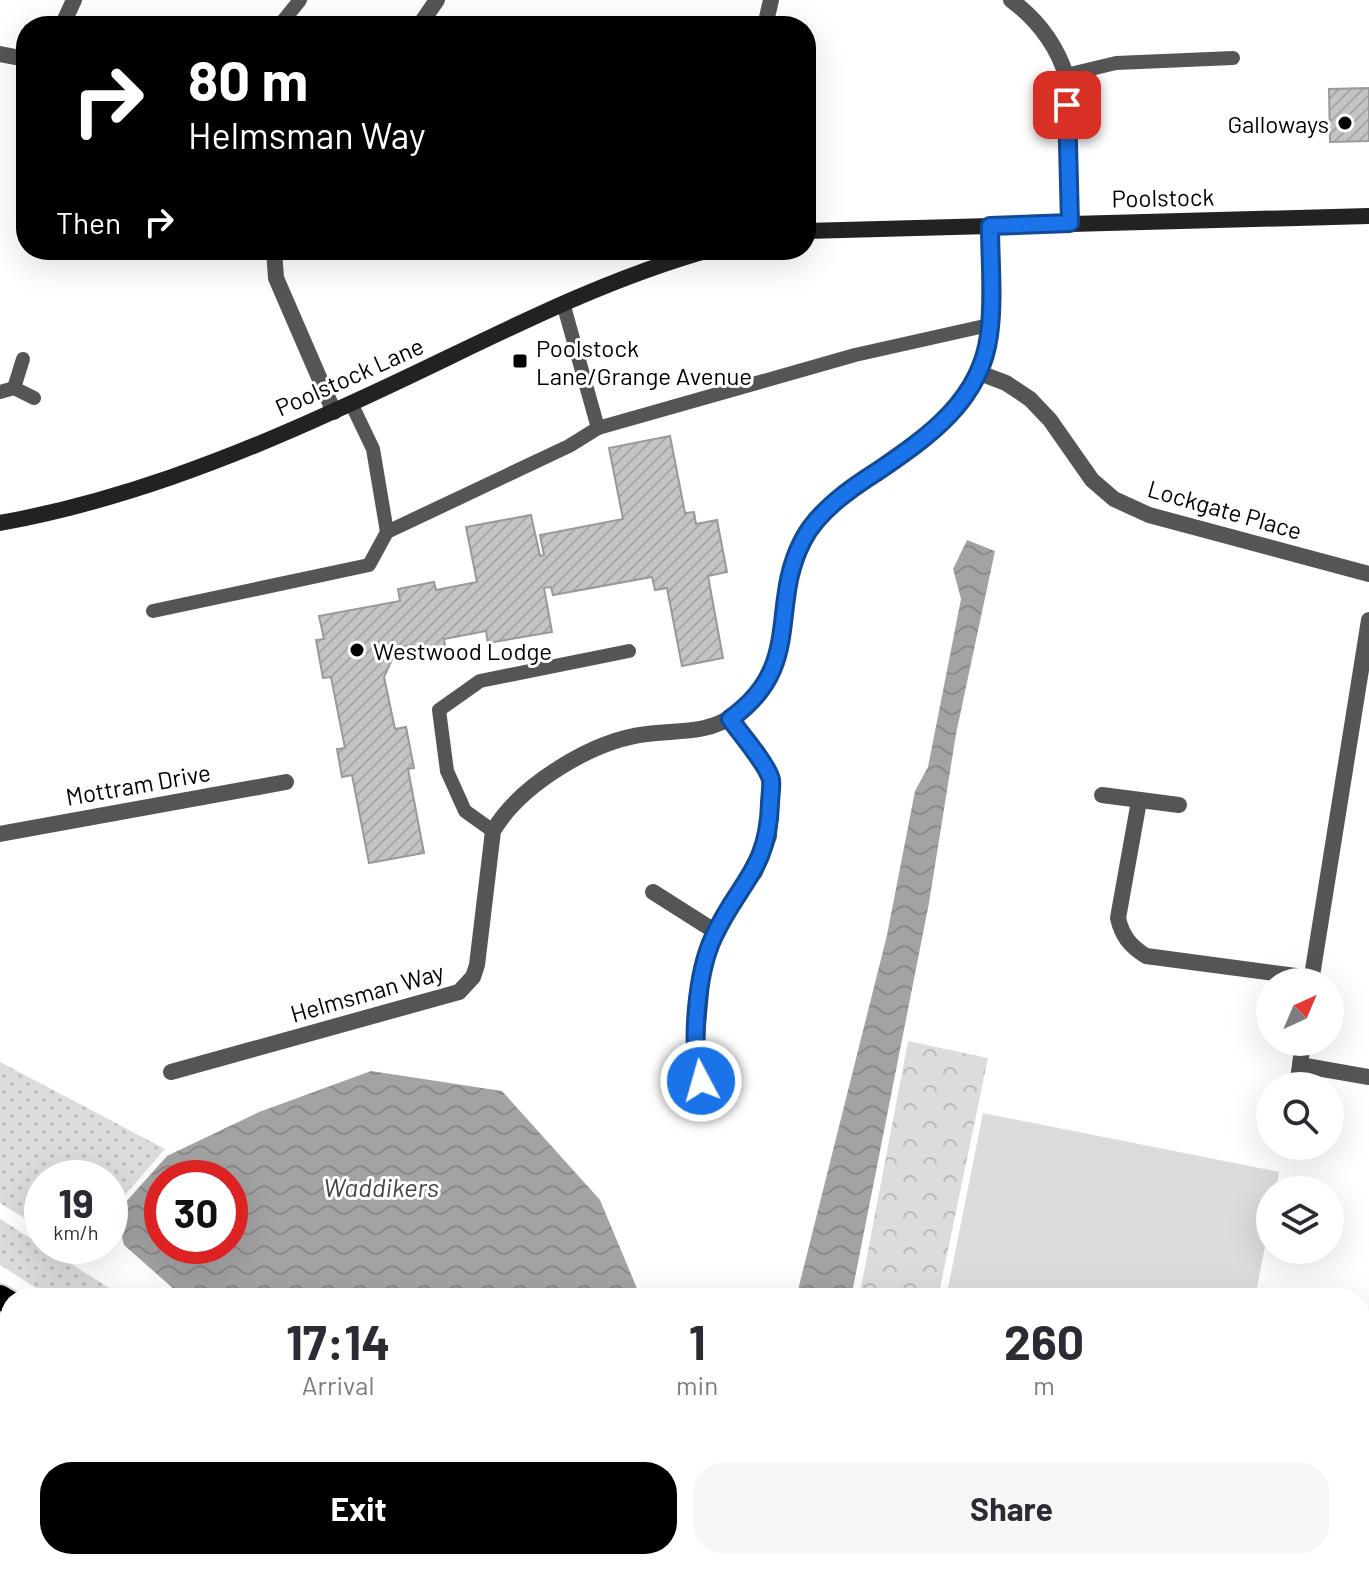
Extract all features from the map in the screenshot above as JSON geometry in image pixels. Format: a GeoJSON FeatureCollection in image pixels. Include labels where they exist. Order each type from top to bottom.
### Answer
{"type":"FeatureCollection","features":[{"type":"Feature","properties":{"kind":"main road","name":"Poolstock"},"geometry":{"type":"LineString","coordinates":[[816,230],[1369,216]]}},
{"type":"Feature","properties":{"kind":"main road","name":"Poolstock Lane"},"geometry":{"type":"LineString","coordinates":[[0,523],[135,490],[334,412],[563,303],[673,260]]}},
{"type":"Feature","properties":{"kind":"street"},"geometry":{"type":"LineString","coordinates":[[1011,0],[1044,31],[1059,53],[1066,75],[1070,223]]}},
{"type":"Feature","properties":{"kind":"street"},"geometry":{"type":"LineString","coordinates":[[493,831],[504,813],[582,754],[611,740],[699,730],[730,719],[752,703],[770,677],[780,651],[793,568],[803,540],[819,519],[857,485],[946,420],[966,396],[977,372],[989,325],[990,226]]}},
{"type":"Feature","properties":{"kind":"street"},"geometry":{"type":"LineString","coordinates":[[275,260],[276,278],[334,412]]}},
{"type":"Feature","properties":{"kind":"street","name":"Lockgate Place"},"geometry":{"type":"LineString","coordinates":[[977,372],[1006,383],[1030,399],[1092,480],[1114,499],[1149,515],[1369,574]]}},
{"type":"Feature","properties":{"kind":"street"},"geometry":{"type":"LineString","coordinates":[[1313,968],[1369,620]]}},
{"type":"Feature","properties":{"kind":"street"},"geometry":{"type":"LineString","coordinates":[[707,1101],[687,1062],[703,969],[716,932],[755,872],[769,836],[771,778],[730,719]]}},
{"type":"Feature","properties":{"kind":"street","name":"Mottram Drive"},"geometry":{"type":"LineString","coordinates":[[0,834],[286,782]]}},
{"type":"Feature","properties":{"kind":"street"},"geometry":{"type":"LineString","coordinates":[[1102,795],[1179,805]]}},
{"type":"Feature","properties":{"kind":"street"},"geometry":{"type":"LineString","coordinates":[[1139,801],[1118,918],[1121,930],[1146,956],[1256,972]]}},
{"type":"Feature","properties":{"kind":"street","name":"Helmsman Way"},"geometry":{"type":"LineString","coordinates":[[171,1072],[459,992],[473,977],[477,965],[493,831]]}},
{"type":"Feature","properties":{"kind":"street"},"geometry":{"type":"LineString","coordinates":[[653,892],[716,932]]}},
{"type":"Feature","properties":{"kind":"street"},"geometry":{"type":"LineString","coordinates":[[1299,1072],[1301,1056]]}},
{"type":"Feature","properties":{"kind":"street"},"geometry":{"type":"LineString","coordinates":[[1300,1065],[1369,1077]]}},
{"type":"Feature","properties":{"kind":"lane"},"geometry":{"type":"LineString","coordinates":[[287,16],[300,0]]}},
{"type":"Feature","properties":{"kind":"lane"},"geometry":{"type":"LineString","coordinates":[[1066,75],[1116,63],[1233,58]]}},
{"type":"Feature","properties":{"kind":"lane"},"geometry":{"type":"LineString","coordinates":[[563,303],[598,428]]}},
{"type":"Feature","properties":{"kind":"lane"},"geometry":{"type":"LineString","coordinates":[[153,611],[369,565],[387,532],[569,446],[598,428],[855,355],[989,325]]}},
{"type":"Feature","properties":{"kind":"lane"},"geometry":{"type":"LineString","coordinates":[[23,359],[7,390],[34,398]]}},
{"type":"Feature","properties":{"kind":"lane"},"geometry":{"type":"LineString","coordinates":[[351,403],[373,449],[387,532]]}},
{"type":"Feature","properties":{"kind":"lane"},"geometry":{"type":"LineString","coordinates":[[493,831],[465,811],[453,785],[447,771],[439,710],[480,681],[629,651]]}},
{"type":"Feature","properties":{"kind":"green space"},"geometry":{"type":"Polygon","coordinates":[[[908,1041],[988,1058],[940,1288],[861,1288],[908,1041]]]}},
{"type":"Feature","properties":{"kind":"green space"},"geometry":{"type":"Polygon","coordinates":[[[0,1062],[165,1149],[155,1160],[144,1160],[144,1173],[128,1191],[128,1160],[24,1160],[24,1218],[0,1203],[0,1062]]]}},
{"type":"Feature","properties":{"kind":"green space"},"geometry":{"type":"Polygon","coordinates":[[[983,1113],[1279,1172],[1278,1176],[1256,1176],[1256,1264],[1262,1264],[1257,1288],[948,1288],[983,1113]]]}},
{"type":"Feature","properties":{"kind":"green space"},"geometry":{"type":"Polygon","coordinates":[[[0,1219],[24,1234],[24,1264],[71,1264],[109,1288],[36,1288],[0,1265],[0,1219]]]}},
{"type":"Feature","properties":{"kind":"water"},"geometry":{"type":"Polygon","coordinates":[[[967,540],[995,551],[956,734],[929,903],[853,1288],[799,1288],[887,935],[915,791],[928,767],[961,599],[953,569],[967,540]]]}},
{"type":"Feature","properties":{"kind":"water","name":"Waddikers"},"geometry":{"type":"Polygon","coordinates":[[[371,1071],[502,1091],[600,1200],[637,1288],[173,1288],[146,1264],[248,1264],[248,1160],[163,1160],[259,1112],[371,1071]]]}},
{"type":"Feature","properties":{"kind":"water","name":"Waddikers"},"geometry":{"type":"Polygon","coordinates":[[[144,1182],[144,1263],[128,1249],[128,1200],[144,1182]]]}},
{"type":"Feature","properties":{"kind":"building"},"geometry":{"type":"Polygon","coordinates":[[[1369,88],[1369,141],[1330,142],[1329,89],[1369,88]]]}},
{"type":"Feature","properties":{"kind":"building","name":"Westwood Lodge"},"geometry":{"type":"Polygon","coordinates":[[[670,436],[685,513],[694,512],[696,524],[717,520],[727,572],[708,576],[723,658],[682,666],[667,588],[655,590],[652,577],[553,595],[551,587],[544,588],[552,632],[488,643],[486,631],[444,639],[445,647],[413,653],[411,645],[397,648],[384,677],[395,729],[406,727],[414,768],[408,769],[424,853],[369,863],[352,775],[342,777],[337,749],[345,748],[331,677],[323,678],[316,640],[324,639],[319,616],[400,601],[398,589],[434,582],[436,590],[477,582],[466,527],[531,515],[540,556],[544,555],[540,535],[623,519],[609,448],[670,436]]]}},
{"type":"Feature","properties":{"kind":"place","name":"Galloways"},"geometry":{"type":"Point","coordinates":[1345,123]}},
{"type":"Feature","properties":{"kind":"place","name":"Poolstock Lane/Grange Avenue"},"geometry":{"type":"Point","coordinates":[520,361]}},
{"type":"Feature","properties":{"kind":"place","name":"Westwood Lodge"},"geometry":{"type":"Point","coordinates":[357,650]}},
{"type":"Feature","properties":{"kind":"route"},"geometry":{"type":"LineString","coordinates":[[701,1081],[695,1060],[703,969],[712,939],[732,901],[755,872],[769,836],[771,778],[730,719],[752,703],[770,677],[780,651],[793,568],[803,540],[819,519],[857,485],[924,440],[966,396],[989,336],[990,226],[1070,223],[1067,105]]}}]}
